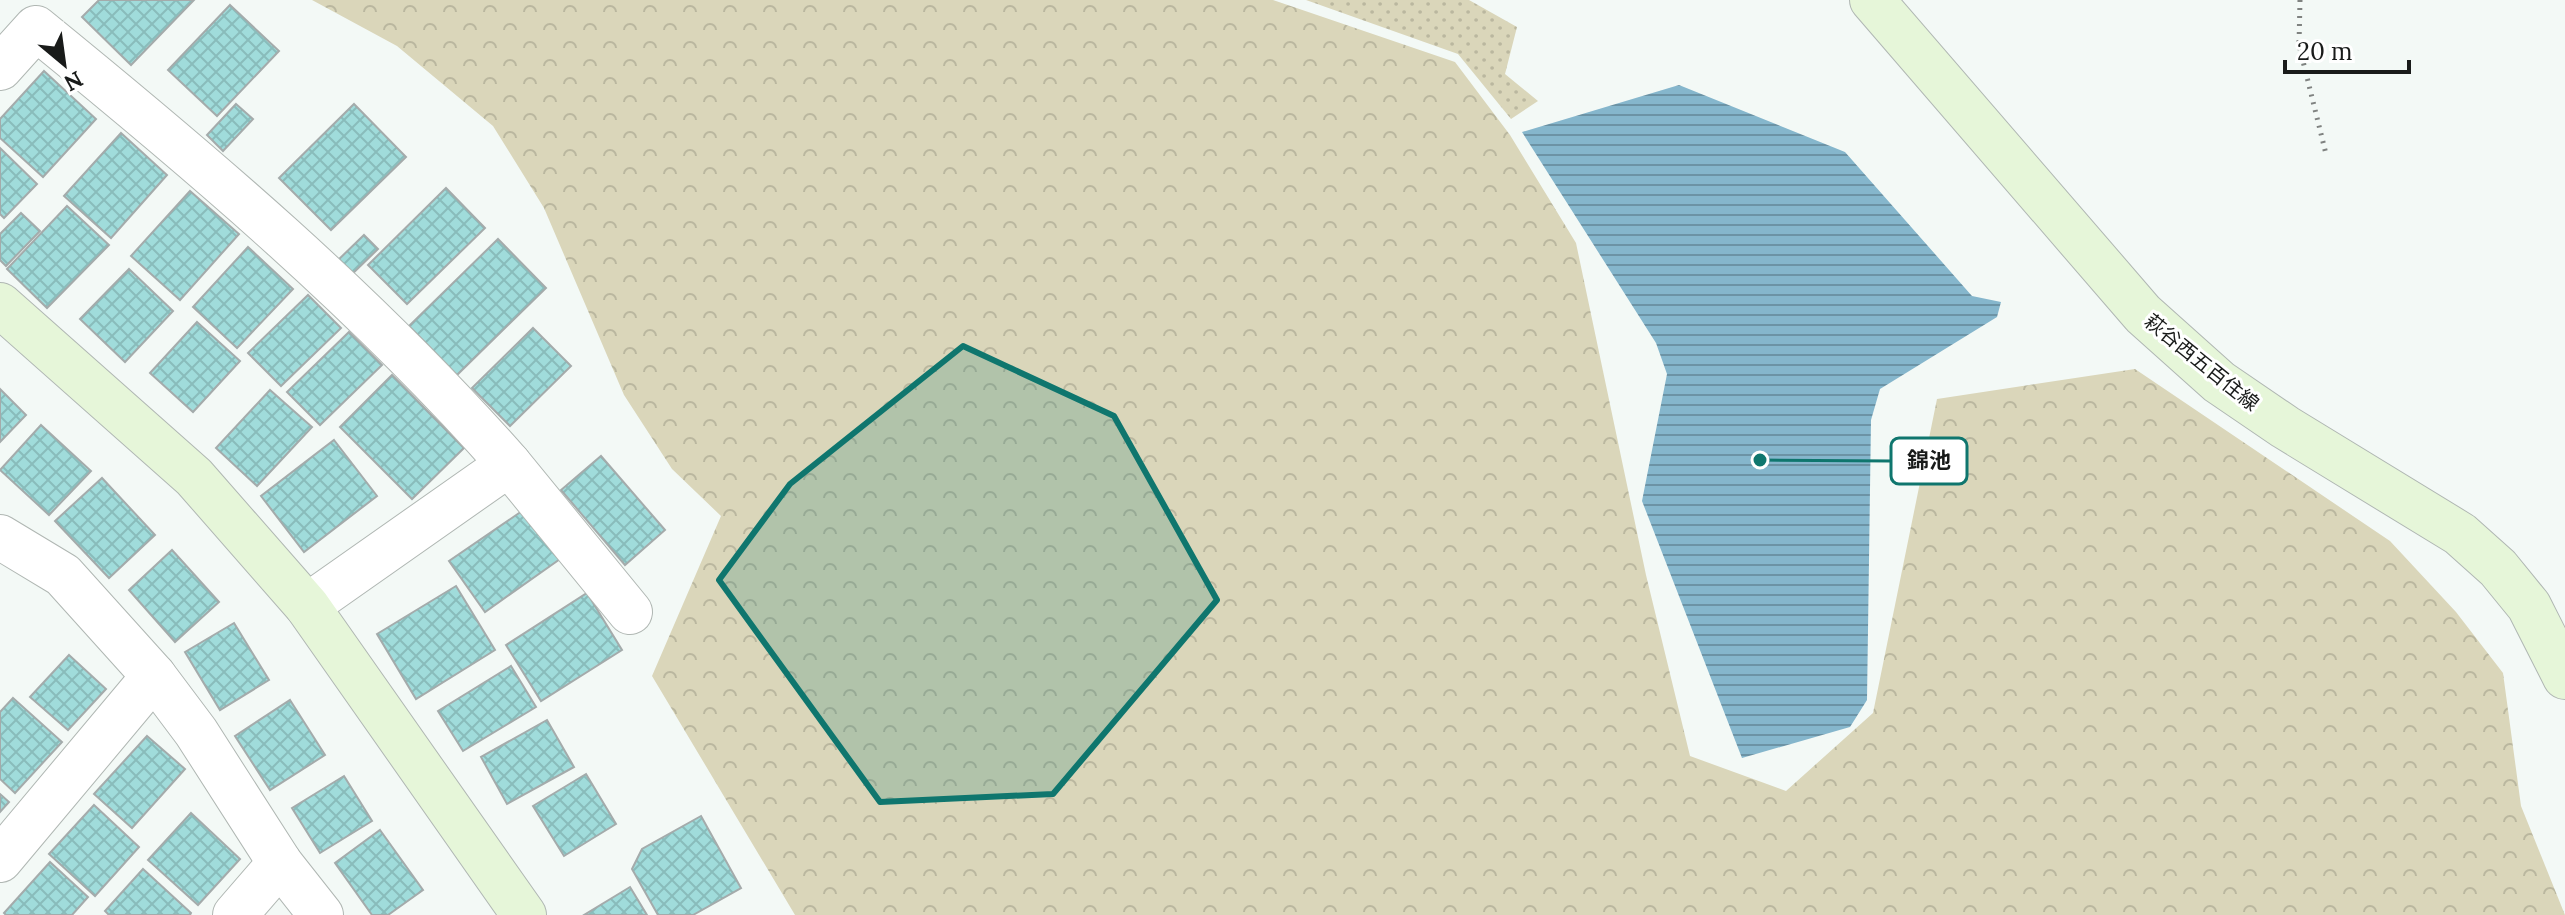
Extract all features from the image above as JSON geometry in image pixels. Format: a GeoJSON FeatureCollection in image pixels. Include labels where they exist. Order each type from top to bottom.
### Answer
{"type":"FeatureCollection","features":[{"type":"Feature","properties":{"kind":"main road","name":"萩谷西五百住線"},"geometry":{"type":"LineString","coordinates":[[1872,0],[2143,314],[2219,382],[2285,427],[2460,534],[2498,568],[2529,606],[2565,677]]}},
{"type":"Feature","properties":{"kind":"main road"},"geometry":{"type":"LineString","coordinates":[[0,305],[194,477],[307,606],[524,915]]}},
{"type":"Feature","properties":{"kind":"street"},"geometry":{"type":"LineString","coordinates":[[0,68],[36,28],[176,142],[439,384],[630,612]]}},
{"type":"Feature","properties":{"kind":"street"},"geometry":{"type":"LineString","coordinates":[[307,606],[509,464]]}},
{"type":"Feature","properties":{"kind":"street"},"geometry":{"type":"LineString","coordinates":[[0,537],[63,575],[154,676],[196,732],[280,863],[321,915]]}},
{"type":"Feature","properties":{"kind":"street"},"geometry":{"type":"LineString","coordinates":[[0,860],[154,676]]}},
{"type":"Feature","properties":{"kind":"street"},"geometry":{"type":"LineString","coordinates":[[235,915],[280,863]]}},
{"type":"Feature","properties":{"kind":"path"},"geometry":{"type":"LineString","coordinates":[[2300,0],[2299,45],[2326,154]]}},
{"type":"Feature","properties":{"kind":"highlighted area"},"geometry":{"type":"Polygon","coordinates":[[[963,346],[1114,416],[1217,600],[1053,794],[880,802],[719,580],[790,484],[963,346]]]}},
{"type":"Feature","properties":{"kind":"green space"},"geometry":{"type":"Polygon","coordinates":[[[312,0],[1273,0],[1455,62],[1510,135],[1576,243],[1646,575],[1690,756],[1786,791],[1873,713],[1937,399],[2135,369],[2390,541],[2456,612],[2503,673],[2521,806],[2565,915],[795,915],[652,676],[721,516],[672,469],[624,395],[544,208],[493,126],[397,46],[312,0]]]}},
{"type":"Feature","properties":{"kind":"green space"},"geometry":{"type":"Polygon","coordinates":[[[1306,0],[1469,0],[1517,27],[1505,74],[1538,101],[1511,119],[1458,54],[1306,0]]]}},
{"type":"Feature","properties":{"kind":"water"},"geometry":{"type":"Polygon","coordinates":[[[1679,85],[1845,152],[1972,296],[2001,302],[1997,317],[1880,389],[1871,420],[1867,700],[1850,727],[1742,758],[1642,501],[1667,374],[1656,343],[1522,132],[1679,85]]]}},
{"type":"Feature","properties":{"kind":"building"},"geometry":{"type":"Polygon","coordinates":[[[99,0],[194,0],[131,65],[82,17],[99,0]]]}},
{"type":"Feature","properties":{"kind":"building"},"geometry":{"type":"Polygon","coordinates":[[[230,5],[279,51],[217,116],[168,70],[230,5]]]}},
{"type":"Feature","properties":{"kind":"building"},"geometry":{"type":"Polygon","coordinates":[[[44,71],[96,119],[43,177],[0,138],[0,119],[44,71]]]}},
{"type":"Feature","properties":{"kind":"building"},"geometry":{"type":"Polygon","coordinates":[[[236,104],[253,119],[223,151],[207,135],[236,104]]]}},
{"type":"Feature","properties":{"kind":"building"},"geometry":{"type":"Polygon","coordinates":[[[354,104],[406,157],[331,230],[279,178],[354,104]]]}},
{"type":"Feature","properties":{"kind":"building"},"geometry":{"type":"Polygon","coordinates":[[[121,133],[167,175],[111,238],[64,196],[121,133]]]}},
{"type":"Feature","properties":{"kind":"building"},"geometry":{"type":"Polygon","coordinates":[[[0,148],[37,184],[4,218],[0,214],[0,148]]]}},
{"type":"Feature","properties":{"kind":"building"},"geometry":{"type":"Polygon","coordinates":[[[446,188],[485,228],[407,304],[368,265],[446,188]]]}},
{"type":"Feature","properties":{"kind":"building"},"geometry":{"type":"Polygon","coordinates":[[[190,191],[239,234],[180,300],[131,256],[190,191]]]}},
{"type":"Feature","properties":{"kind":"building"},"geometry":{"type":"Polygon","coordinates":[[[67,206],[109,245],[47,308],[7,269],[67,206]]]}},
{"type":"Feature","properties":{"kind":"building"},"geometry":{"type":"Polygon","coordinates":[[[21,213],[40,231],[6,266],[0,260],[0,234],[21,213]]]}},
{"type":"Feature","properties":{"kind":"building"},"geometry":{"type":"Polygon","coordinates":[[[364,235],[378,249],[349,277],[335,263],[364,235]]]}},
{"type":"Feature","properties":{"kind":"building"},"geometry":{"type":"Polygon","coordinates":[[[498,239],[546,288],[457,375],[409,326],[498,239]]]}},
{"type":"Feature","properties":{"kind":"building"},"geometry":{"type":"Polygon","coordinates":[[[248,247],[293,289],[237,348],[193,307],[248,247]]]}},
{"type":"Feature","properties":{"kind":"building"},"geometry":{"type":"Polygon","coordinates":[[[129,269],[173,311],[125,362],[80,319],[129,269]]]}},
{"type":"Feature","properties":{"kind":"building"},"geometry":{"type":"Polygon","coordinates":[[[308,295],[341,328],[281,386],[248,353],[308,295]]]}},
{"type":"Feature","properties":{"kind":"building"},"geometry":{"type":"Polygon","coordinates":[[[197,322],[240,361],[193,412],[150,373],[197,322]]]}},
{"type":"Feature","properties":{"kind":"building"},"geometry":{"type":"Polygon","coordinates":[[[533,328],[571,366],[510,426],[472,388],[533,328]]]}},
{"type":"Feature","properties":{"kind":"building"},"geometry":{"type":"Polygon","coordinates":[[[349,332],[382,365],[320,425],[287,392],[349,332]]]}},
{"type":"Feature","properties":{"kind":"building"},"geometry":{"type":"Polygon","coordinates":[[[392,375],[464,448],[412,499],[340,427],[392,375]]]}},
{"type":"Feature","properties":{"kind":"building"},"geometry":{"type":"Polygon","coordinates":[[[0,389],[26,415],[0,442],[0,389]]]}},
{"type":"Feature","properties":{"kind":"building"},"geometry":{"type":"Polygon","coordinates":[[[270,390],[312,427],[257,486],[216,448],[270,390]]]}},
{"type":"Feature","properties":{"kind":"building"},"geometry":{"type":"Polygon","coordinates":[[[41,425],[91,471],[49,515],[0,470],[41,425]]]}},
{"type":"Feature","properties":{"kind":"building"},"geometry":{"type":"Polygon","coordinates":[[[334,440],[377,496],[304,552],[261,496],[334,440]]]}},
{"type":"Feature","properties":{"kind":"building"},"geometry":{"type":"Polygon","coordinates":[[[601,456],[665,530],[625,565],[561,490],[601,456]]]}},
{"type":"Feature","properties":{"kind":"building"},"geometry":{"type":"Polygon","coordinates":[[[102,478],[155,535],[109,578],[55,521],[102,478]]]}},
{"type":"Feature","properties":{"kind":"building"},"geometry":{"type":"Polygon","coordinates":[[[525,509],[560,559],[485,612],[449,561],[525,509]]]}},
{"type":"Feature","properties":{"kind":"building"},"geometry":{"type":"Polygon","coordinates":[[[172,550],[219,602],[175,642],[129,590],[172,550]]]}},
{"type":"Feature","properties":{"kind":"building"},"geometry":{"type":"Polygon","coordinates":[[[456,586],[495,650],[416,699],[377,634],[456,586]]]}},
{"type":"Feature","properties":{"kind":"building"},"geometry":{"type":"Polygon","coordinates":[[[587,593],[622,650],[541,701],[506,645],[587,593]]]}},
{"type":"Feature","properties":{"kind":"building"},"geometry":{"type":"Polygon","coordinates":[[[234,623],[269,680],[220,710],[185,652],[234,623]]]}},
{"type":"Feature","properties":{"kind":"building"},"geometry":{"type":"Polygon","coordinates":[[[69,655],[106,689],[68,730],[30,697],[69,655]]]}},
{"type":"Feature","properties":{"kind":"building"},"geometry":{"type":"Polygon","coordinates":[[[511,666],[536,707],[463,751],[438,711],[511,666]]]}},
{"type":"Feature","properties":{"kind":"building"},"geometry":{"type":"Polygon","coordinates":[[[13,698],[62,742],[15,793],[0,779],[0,712],[13,698]]]}},
{"type":"Feature","properties":{"kind":"building"},"geometry":{"type":"Polygon","coordinates":[[[290,700],[325,755],[270,790],[235,736],[290,700]]]}},
{"type":"Feature","properties":{"kind":"building"},"geometry":{"type":"Polygon","coordinates":[[[547,720],[574,767],[507,804],[481,757],[547,720]]]}},
{"type":"Feature","properties":{"kind":"building"},"geometry":{"type":"Polygon","coordinates":[[[147,736],[185,769],[132,828],[94,794],[147,736]]]}},
{"type":"Feature","properties":{"kind":"building"},"geometry":{"type":"Polygon","coordinates":[[[586,774],[616,824],[564,856],[533,806],[586,774]]]}},
{"type":"Feature","properties":{"kind":"building"},"geometry":{"type":"Polygon","coordinates":[[[344,776],[372,821],[320,853],[292,808],[344,776]]]}},
{"type":"Feature","properties":{"kind":"building"},"geometry":{"type":"Polygon","coordinates":[[[0,794],[9,802],[0,812],[0,794]]]}},
{"type":"Feature","properties":{"kind":"building"},"geometry":{"type":"Polygon","coordinates":[[[94,805],[139,847],[95,896],[49,854],[94,805]]]}},
{"type":"Feature","properties":{"kind":"building"},"geometry":{"type":"Polygon","coordinates":[[[191,813],[240,859],[198,905],[148,860],[191,813]]]}},
{"type":"Feature","properties":{"kind":"building"},"geometry":{"type":"Polygon","coordinates":[[[701,816],[741,888],[693,915],[658,915],[632,869],[642,849],[701,816]]]}},
{"type":"Feature","properties":{"kind":"building"},"geometry":{"type":"Polygon","coordinates":[[[380,830],[423,890],[388,915],[372,915],[335,863],[380,830]]]}},
{"type":"Feature","properties":{"kind":"building"},"geometry":{"type":"Polygon","coordinates":[[[50,862],[88,897],[72,915],[6,915],[4,913],[50,862]]]}},
{"type":"Feature","properties":{"kind":"building"},"geometry":{"type":"Polygon","coordinates":[[[143,869],[190,915],[109,915],[105,911],[143,869]]]}},
{"type":"Feature","properties":{"kind":"building"},"geometry":{"type":"Polygon","coordinates":[[[630,887],[647,915],[584,915],[630,887]]]}},
{"type":"Feature","properties":{"kind":"place","name":"錦池"},"geometry":{"type":"Point","coordinates":[1760,460]}}]}
